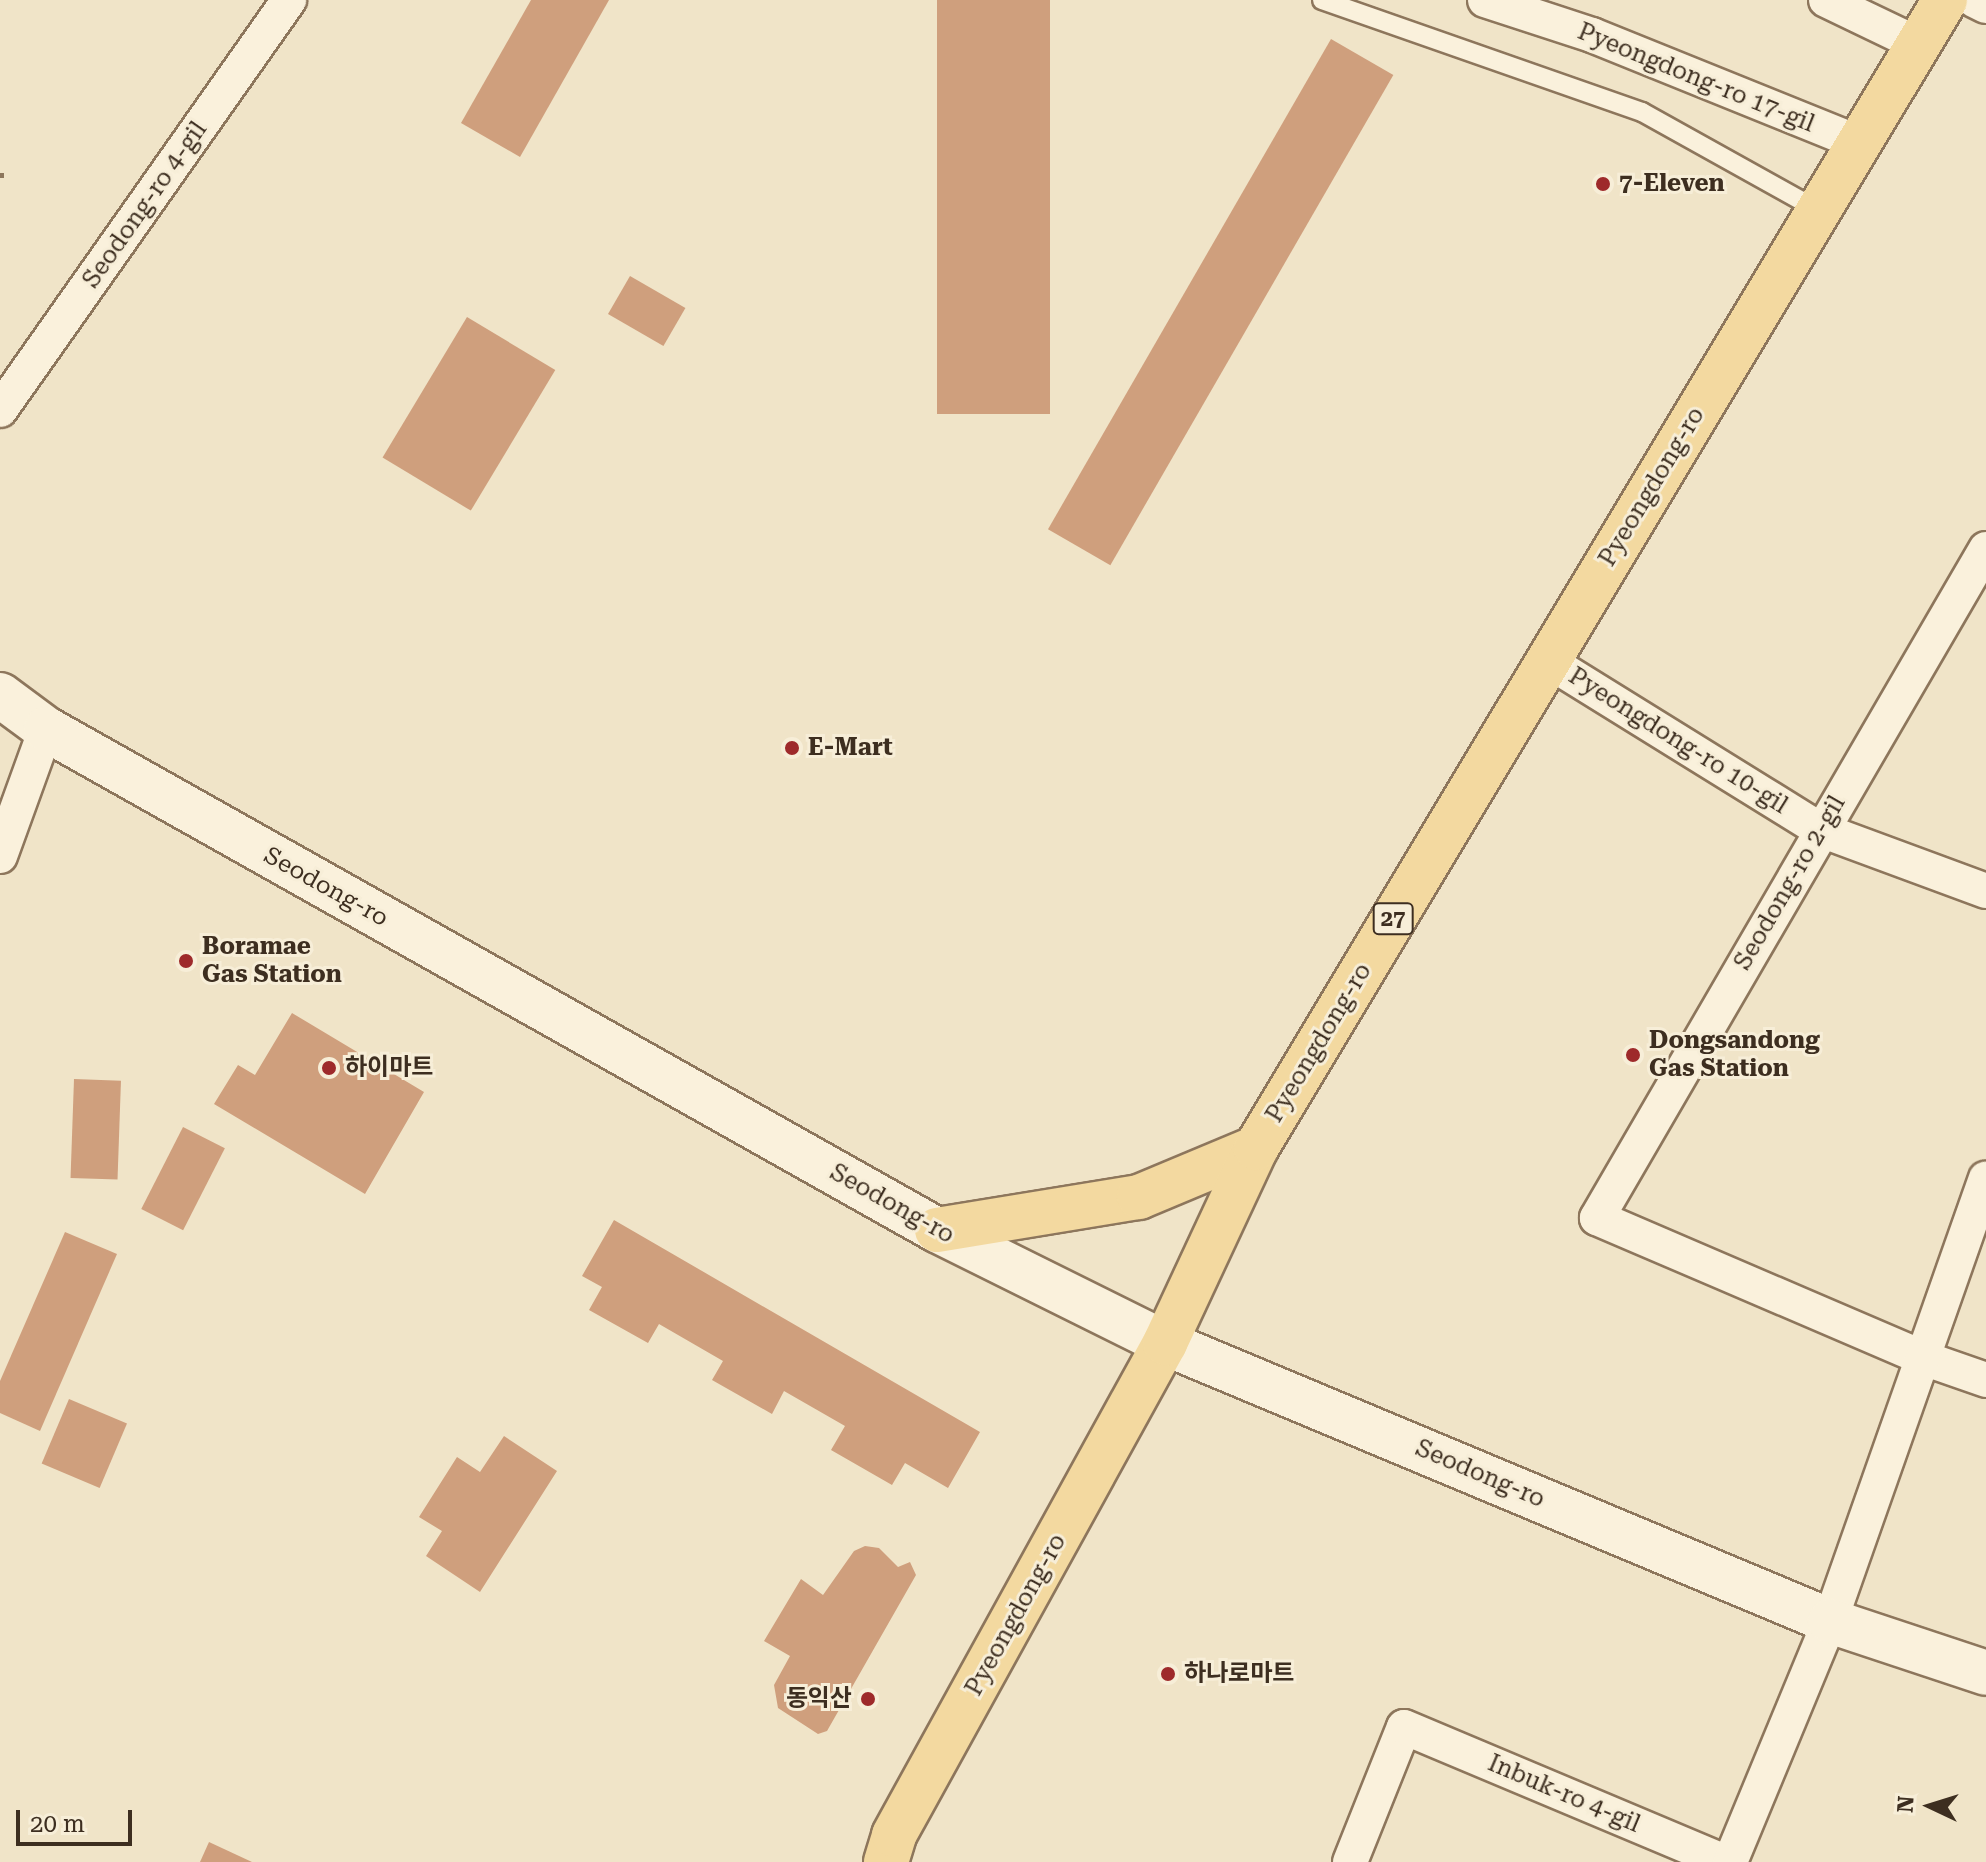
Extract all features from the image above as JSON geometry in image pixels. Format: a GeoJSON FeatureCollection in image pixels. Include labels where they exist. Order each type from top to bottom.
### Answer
{"type":"FeatureCollection","features":[{"type":"Feature","properties":{"kind":"main road","name":"Pyeongdong-ro"},"geometry":{"type":"LineString","coordinates":[[885,1853],[1165,1343],[1256,1148],[1945,0]]}},
{"type":"Feature","properties":{"kind":"main road"},"geometry":{"type":"LineString","coordinates":[[937,1230],[1139,1197],[1256,1148]]}},
{"type":"Feature","properties":{"kind":"street","name":"Seodong-ro 4-gil"},"geometry":{"type":"LineString","coordinates":[[0,410],[289,0]]}},
{"type":"Feature","properties":{"kind":"street","name":"Pyeongdong-ro 17-gil"},"geometry":{"type":"LineString","coordinates":[[1485,0],[1592,35],[1859,143]]}},
{"type":"Feature","properties":{"kind":"street"},"geometry":{"type":"LineString","coordinates":[[1826,0],[1918,44]]}},
{"type":"Feature","properties":{"kind":"street"},"geometry":{"type":"LineString","coordinates":[[1974,0],[1986,6]]}},
{"type":"Feature","properties":{"kind":"street","name":"Seodong-ro 2-gil"},"geometry":{"type":"LineString","coordinates":[[1923,1358],[1597,1218],[1986,549]]}},
{"type":"Feature","properties":{"kind":"street","name":"Pyeongdong-ro 10-gil"},"geometry":{"type":"LineString","coordinates":[[1548,661],[1821,830],[1986,891]]}},
{"type":"Feature","properties":{"kind":"street","name":"Seodong-ro"},"geometry":{"type":"LineString","coordinates":[[0,695],[46,729],[937,1230],[1165,1343],[1830,1621],[1986,1673]]}},
{"type":"Feature","properties":{"kind":"street"},"geometry":{"type":"LineString","coordinates":[[0,856],[46,729]]}},
{"type":"Feature","properties":{"kind":"street"},"geometry":{"type":"LineString","coordinates":[[1830,1621],[1986,1179]]}},
{"type":"Feature","properties":{"kind":"street"},"geometry":{"type":"LineString","coordinates":[[1923,1358],[1986,1380]]}},
{"type":"Feature","properties":{"kind":"street","name":"Inbuk-ro 4-gil"},"geometry":{"type":"LineString","coordinates":[[1350,1862],[1404,1727],[1727,1862],[1830,1621]]}},
{"type":"Feature","properties":{"kind":"lane"},"geometry":{"type":"LineString","coordinates":[[1322,0],[1642,112],[1818,210]]}},
{"type":"Feature","properties":{"kind":"building"},"geometry":{"type":"Polygon","coordinates":[[[531,0],[609,0],[520,157],[461,123],[531,0]]]}},
{"type":"Feature","properties":{"kind":"building"},"geometry":{"type":"Polygon","coordinates":[[[937,0],[1050,0],[1050,414],[937,414],[937,0]]]}},
{"type":"Feature","properties":{"kind":"building"},"geometry":{"type":"Polygon","coordinates":[[[1331,39],[1393,75],[1110,565],[1048,529],[1331,39]]]}},
{"type":"Feature","properties":{"kind":"building"},"geometry":{"type":"Polygon","coordinates":[[[630,276],[685,308],[663,346],[608,314],[630,276]]]}},
{"type":"Feature","properties":{"kind":"building"},"geometry":{"type":"Polygon","coordinates":[[[467,317],[555,370],[471,511],[383,458],[467,317]]]}},
{"type":"Feature","properties":{"kind":"building"},"geometry":{"type":"Polygon","coordinates":[[[292,1013],[424,1092],[365,1194],[214,1104],[238,1065],[255,1075],[292,1013]]]}},
{"type":"Feature","properties":{"kind":"building"},"geometry":{"type":"Polygon","coordinates":[[[74,1079],[121,1081],[118,1180],[71,1178],[74,1079]]]}},
{"type":"Feature","properties":{"kind":"building"},"geometry":{"type":"Polygon","coordinates":[[[183,1127],[225,1148],[183,1230],[141,1209],[183,1127]]]}},
{"type":"Feature","properties":{"kind":"building"},"geometry":{"type":"Polygon","coordinates":[[[614,1220],[980,1432],[948,1488],[905,1463],[892,1485],[831,1450],[845,1426],[784,1391],[772,1414],[712,1380],[723,1361],[659,1324],[648,1343],[589,1310],[602,1287],[582,1276],[614,1220]]]}},
{"type":"Feature","properties":{"kind":"building"},"geometry":{"type":"Polygon","coordinates":[[[65,1232],[117,1254],[40,1431],[0,1413],[0,1381],[65,1232]]]}},
{"type":"Feature","properties":{"kind":"building"},"geometry":{"type":"Polygon","coordinates":[[[69,1399],[127,1424],[100,1488],[42,1463],[69,1399]]]}},
{"type":"Feature","properties":{"kind":"building"},"geometry":{"type":"Polygon","coordinates":[[[504,1436],[557,1471],[480,1592],[426,1556],[442,1531],[419,1517],[457,1457],[480,1472],[504,1436]]]}},
{"type":"Feature","properties":{"kind":"building"},"geometry":{"type":"Polygon","coordinates":[[[865,1546],[879,1548],[898,1567],[910,1562],[916,1575],[827,1731],[818,1734],[778,1708],[774,1685],[790,1656],[764,1641],[801,1579],[823,1595],[854,1551],[865,1546]]]}},
{"type":"Feature","properties":{"kind":"building"},"geometry":{"type":"Polygon","coordinates":[[[209,1842],[252,1862],[200,1862],[209,1842]]]}},
{"type":"Feature","properties":{"kind":"place","name":"7-Eleven"},"geometry":{"type":"Point","coordinates":[1603,184]}},
{"type":"Feature","properties":{"kind":"place","name":"E-Mart"},"geometry":{"type":"Point","coordinates":[792,748]}},
{"type":"Feature","properties":{"kind":"place","name":"Boramae Gas Station"},"geometry":{"type":"Point","coordinates":[186,961]}},
{"type":"Feature","properties":{"kind":"place","name":"Dongsandong Gas Station"},"geometry":{"type":"Point","coordinates":[1633,1055]}},
{"type":"Feature","properties":{"kind":"place","name":"하이마트"},"geometry":{"type":"Point","coordinates":[329,1068]}},
{"type":"Feature","properties":{"kind":"place","name":"하나로마트"},"geometry":{"type":"Point","coordinates":[1168,1674]}},
{"type":"Feature","properties":{"kind":"place","name":"동익산"},"geometry":{"type":"Point","coordinates":[868,1699]}}]}
